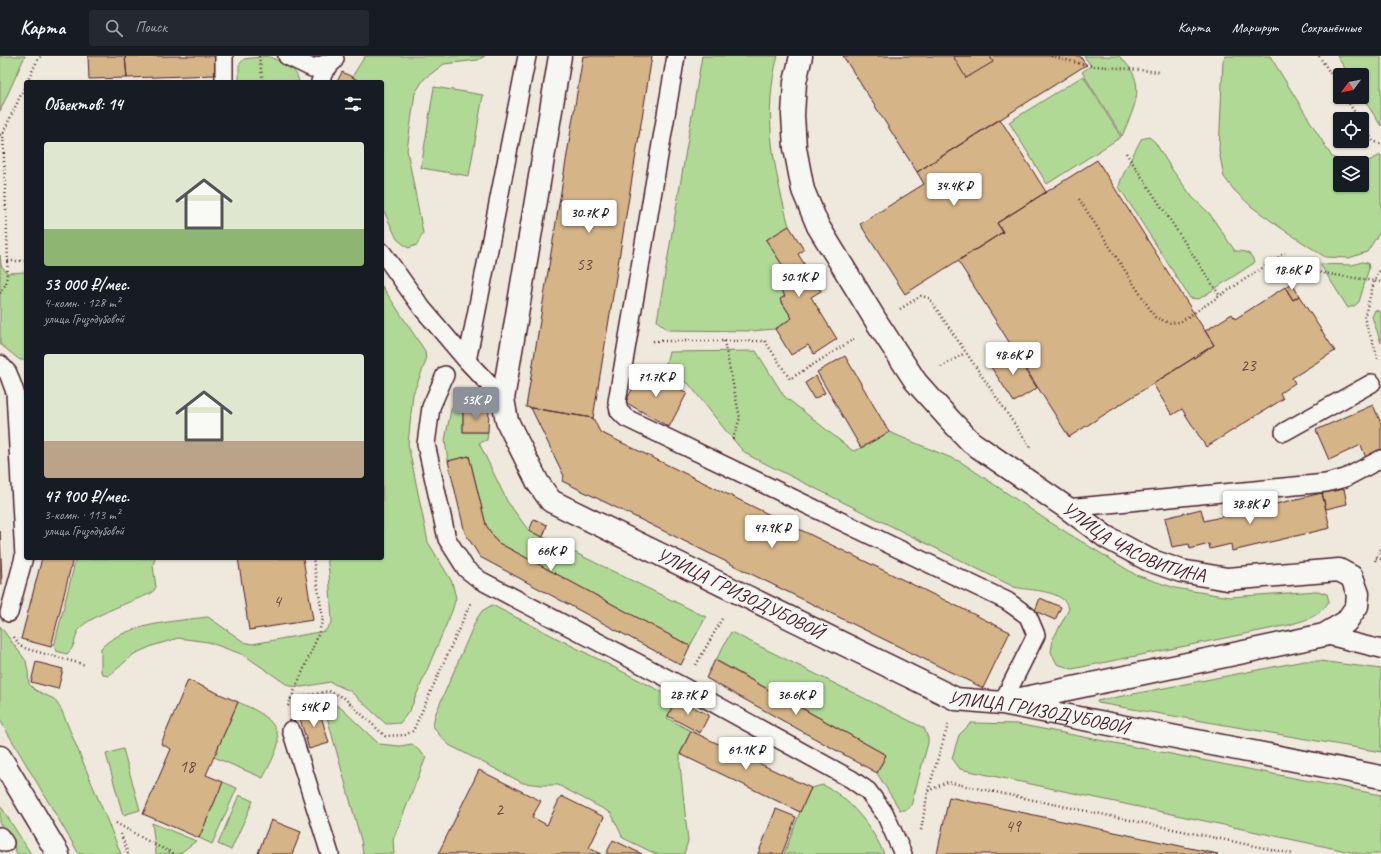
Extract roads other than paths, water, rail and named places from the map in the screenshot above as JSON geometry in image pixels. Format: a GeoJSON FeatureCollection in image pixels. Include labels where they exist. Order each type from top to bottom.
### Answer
{"type":"FeatureCollection","features":[{"type":"Feature","properties":{"kind":"street","name":"УЛИЦА ГРИЗОДУБОВОЙ"},"geometry":{"type":"LineString","coordinates":[[560,56],[503,399],[507,421],[538,483],[551,501],[956,699],[1002,703],[1381,777]]}},
{"type":"Feature","properties":{"kind":"street","name":"УЛИЦА ЧАСОВИТИНА"},"geometry":{"type":"LineString","coordinates":[[801,56],[795,82],[793,115],[795,148],[803,190],[818,226],[878,324],[916,382],[950,421],[971,442],[1067,508],[1106,537],[1149,560],[1181,571],[1227,579],[1339,570],[1352,577],[1358,594],[1357,606],[1346,622],[1324,635],[1002,703]]}},
{"type":"Feature","properties":{"kind":"street"},"geometry":{"type":"LineString","coordinates":[[0,757],[58,854]]}},
{"type":"Feature","properties":{"kind":"lane"},"geometry":{"type":"LineString","coordinates":[[224,56],[224,80]]}},
{"type":"Feature","properties":{"kind":"lane"},"geometry":{"type":"LineString","coordinates":[[287,56],[312,68],[336,58]]}},
{"type":"Feature","properties":{"kind":"lane"},"geometry":{"type":"LineString","coordinates":[[467,361],[527,56]]}},
{"type":"Feature","properties":{"kind":"lane"},"geometry":{"type":"LineString","coordinates":[[676,56],[617,402],[619,411],[626,418],[723,466],[1007,601],[1028,616],[1036,635],[1002,703]]}},
{"type":"Feature","properties":{"kind":"lane"},"geometry":{"type":"LineString","coordinates":[[321,80],[324,72],[336,58]]}},
{"type":"Feature","properties":{"kind":"lane"},"geometry":{"type":"LineString","coordinates":[[384,255],[422,308],[467,361],[503,399]]}},
{"type":"Feature","properties":{"kind":"lane"},"geometry":{"type":"LineString","coordinates":[[0,364],[8,373],[15,392],[24,557],[9,613]]}},
{"type":"Feature","properties":{"kind":"lane"},"geometry":{"type":"LineString","coordinates":[[445,375],[431,407],[426,444],[447,539],[466,569],[480,580],[677,684],[851,779],[868,790],[885,814],[902,854]]}},
{"type":"Feature","properties":{"kind":"lane"},"geometry":{"type":"LineString","coordinates":[[1284,432],[1372,383]]}},
{"type":"Feature","properties":{"kind":"lane"},"geometry":{"type":"LineString","coordinates":[[1067,508],[1326,483],[1345,478],[1381,459]]}},
{"type":"Feature","properties":{"kind":"lane"},"geometry":{"type":"LineString","coordinates":[[1324,635],[1381,649]]}},
{"type":"Feature","properties":{"kind":"lane"},"geometry":{"type":"LineString","coordinates":[[291,730],[330,854]]}}]}
